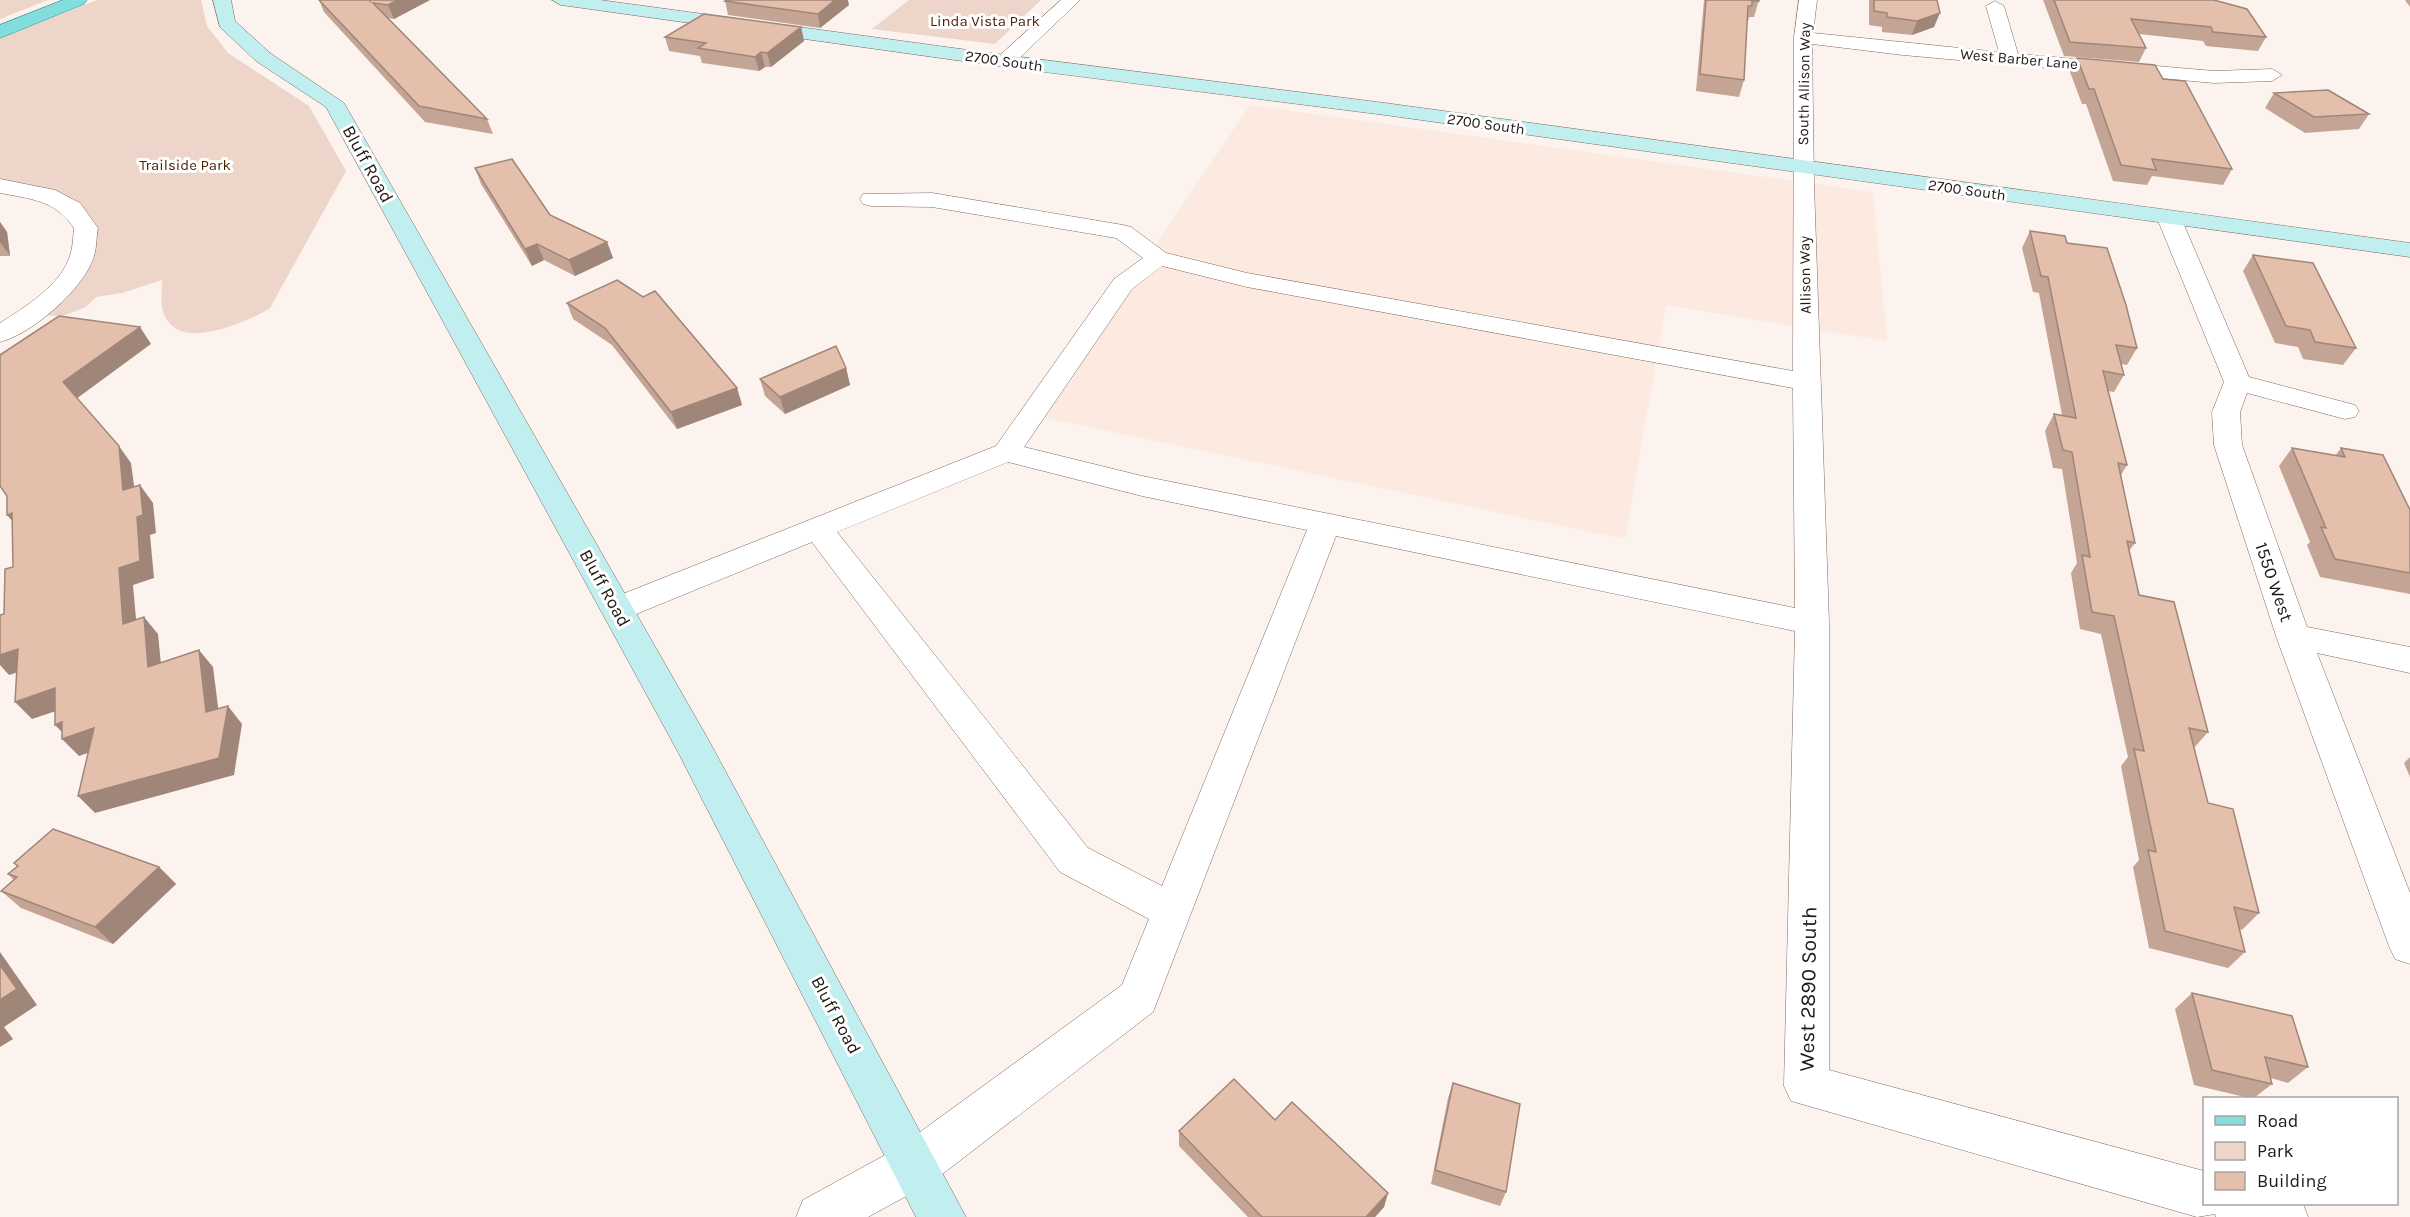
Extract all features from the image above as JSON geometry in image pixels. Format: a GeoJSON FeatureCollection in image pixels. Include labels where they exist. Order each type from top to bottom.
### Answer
{"type":"FeatureCollection","features":[{"type":"Feature","properties":{"kind":"main road"},"geometry":{"type":"LineString","coordinates":[[0,32],[78,0]]}},
{"type":"Feature","properties":{"kind":"main road","name":"Bluff Road"},"geometry":{"type":"LineString","coordinates":[[222,0],[226,23],[263,57],[334,103],[700,759],[942,1217]]}},
{"type":"Feature","properties":{"kind":"main road","name":"2700 South"},"geometry":{"type":"LineString","coordinates":[[561,0],[1005,61],[1385,109],[2410,250]]}},
{"type":"Feature","properties":{"kind":"street"},"geometry":{"type":"LineString","coordinates":[[1005,61],[1071,0]]}},
{"type":"Feature","properties":{"kind":"street","name":"South Allison Way"},"geometry":{"type":"LineString","coordinates":[[1803,167],[1803,37],[1808,0]]}},
{"type":"Feature","properties":{"kind":"street"},"geometry":{"type":"LineString","coordinates":[[1995,6],[2010,58]]}},
{"type":"Feature","properties":{"kind":"street","name":"West Barber Lane"},"geometry":{"type":"LineString","coordinates":[[1803,37],[2214,77],[2272,75]]}},
{"type":"Feature","properties":{"kind":"street","name":"Allison Way"},"geometry":{"type":"LineString","coordinates":[[1803,167],[1812,623]]}},
{"type":"Feature","properties":{"kind":"street"},"geometry":{"type":"LineString","coordinates":[[0,186],[47,195],[72,208],[86,228],[81,257],[71,276],[48,299],[0,334]]}},
{"type":"Feature","properties":{"kind":"street"},"geometry":{"type":"LineString","coordinates":[[871,199],[932,200],[1122,232],[1158,258],[1247,280],[1807,382]]}},
{"type":"Feature","properties":{"kind":"street"},"geometry":{"type":"LineString","coordinates":[[2169,218],[2238,382],[2345,411]]}},
{"type":"Feature","properties":{"kind":"street"},"geometry":{"type":"LineString","coordinates":[[617,609],[1006,453],[1123,284],[1158,258]]}},
{"type":"Feature","properties":{"kind":"street","name":"1550 West"},"geometry":{"type":"LineString","coordinates":[[2238,382],[2226,412],[2228,445],[2293,636],[2410,946]]}},
{"type":"Feature","properties":{"kind":"street"},"geometry":{"type":"LineString","coordinates":[[1006,453],[1142,486],[1812,623]]}},
{"type":"Feature","properties":{"kind":"street"},"geometry":{"type":"LineString","coordinates":[[820,1217],[915,1165],[1138,998],[1325,524]]}},
{"type":"Feature","properties":{"kind":"street"},"geometry":{"type":"LineString","coordinates":[[818,529],[1074,860],[1173,911]]}},
{"type":"Feature","properties":{"kind":"street","name":"West 2890 South"},"geometry":{"type":"LineString","coordinates":[[1812,623],[1807,1086],[2203,1194]]}},
{"type":"Feature","properties":{"kind":"street"},"geometry":{"type":"LineString","coordinates":[[2293,636],[2410,660]]}},
{"type":"Feature","properties":{"kind":"street"},"geometry":{"type":"LineString","coordinates":[[2242,1205],[2284,1217]]}},
{"type":"Feature","properties":{"kind":"shaded area"},"geometry":{"type":"Polygon","coordinates":[[[1250,105],[1873,192],[1887,341],[1666,305],[1625,539],[1041,417],[1250,105]]]}},
{"type":"Feature","properties":{"kind":"green space"},"geometry":{"type":"Polygon","coordinates":[[[0,0],[48,0],[0,19],[0,0]]]}},
{"type":"Feature","properties":{"kind":"green space","name":"Trailside Park"},"geometry":{"type":"Polygon","coordinates":[[[97,0],[201,0],[207,26],[228,53],[309,106],[346,171],[270,308],[248,320],[202,333],[188,333],[176,329],[167,320],[163,311],[162,280],[122,293],[96,297],[86,307],[63,316],[29,315],[81,257],[72,208],[0,186],[0,38],[97,0]]]}},
{"type":"Feature","properties":{"kind":"green space","name":"Linda Vista Park"},"geometry":{"type":"Polygon","coordinates":[[[909,0],[1041,0],[995,44],[872,29],[909,0]]]}},
{"type":"Feature","properties":{"kind":"building"},"geometry":{"type":"Polygon","coordinates":[[[319,0],[398,0],[388,5],[373,3],[487,119],[419,106],[319,0]]]}},
{"type":"Feature","properties":{"kind":"building"},"geometry":{"type":"Polygon","coordinates":[[[835,0],[818,14],[725,1],[835,0]]]}},
{"type":"Feature","properties":{"kind":"building"},"geometry":{"type":"Polygon","coordinates":[[[1706,0],[1759,0],[1752,1],[1752,6],[1748,6],[1744,80],[1700,74],[1706,0]]]}},
{"type":"Feature","properties":{"kind":"building"},"geometry":{"type":"Polygon","coordinates":[[[1874,0],[1937,0],[1940,13],[1917,21],[1887,17],[1887,13],[1874,11],[1874,0]]]}},
{"type":"Feature","properties":{"kind":"building"},"geometry":{"type":"Polygon","coordinates":[[[2054,0],[2214,0],[2247,9],[2266,37],[2213,32],[2211,27],[2131,19],[2146,48],[2070,42],[2054,0]]]}},
{"type":"Feature","properties":{"kind":"building"},"geometry":{"type":"Polygon","coordinates":[[[704,14],[801,27],[767,53],[761,52],[755,57],[698,48],[706,43],[665,37],[704,14]]]}},
{"type":"Feature","properties":{"kind":"building"},"geometry":{"type":"Polygon","coordinates":[[[2077,58],[2155,65],[2163,79],[2185,81],[2232,169],[2152,159],[2156,170],[2121,165],[2094,89],[2089,89],[2077,58]]]}},
{"type":"Feature","properties":{"kind":"building"},"geometry":{"type":"Polygon","coordinates":[[[2328,90],[2369,114],[2314,117],[2274,93],[2328,90]]]}},
{"type":"Feature","properties":{"kind":"building"},"geometry":{"type":"Polygon","coordinates":[[[512,159],[550,215],[607,242],[569,260],[537,244],[525,249],[475,168],[512,159]]]}},
{"type":"Feature","properties":{"kind":"building"},"geometry":{"type":"Polygon","coordinates":[[[2030,231],[2065,236],[2067,243],[2107,248],[2126,305],[2137,348],[2116,345],[2124,375],[2103,371],[2127,465],[2118,463],[2135,543],[2127,541],[2139,595],[2174,602],[2208,732],[2189,728],[2208,803],[2233,809],[2259,913],[2234,907],[2245,952],[2165,931],[2148,850],[2156,852],[2134,749],[2144,751],[2114,616],[2092,612],[2082,555],[2090,557],[2072,452],[2063,450],[2054,414],[2076,418],[2048,277],[2041,276],[2030,231]]]}},
{"type":"Feature","properties":{"kind":"building"},"geometry":{"type":"Polygon","coordinates":[[[2253,255],[2313,263],[2356,348],[2315,342],[2310,330],[2286,326],[2253,255]]]}},
{"type":"Feature","properties":{"kind":"building"},"geometry":{"type":"Polygon","coordinates":[[[617,280],[643,297],[655,291],[737,388],[671,412],[605,328],[567,303],[617,280]]]}},
{"type":"Feature","properties":{"kind":"building"},"geometry":{"type":"Polygon","coordinates":[[[59,316],[140,327],[63,382],[119,446],[123,490],[140,485],[143,515],[137,517],[140,561],[119,568],[123,624],[144,617],[148,667],[199,650],[206,712],[228,706],[219,758],[78,796],[94,728],[62,739],[62,722],[55,725],[55,688],[15,702],[18,649],[0,655],[0,615],[4,614],[5,569],[13,567],[12,513],[7,515],[7,496],[0,486],[0,355],[59,316]]]}},
{"type":"Feature","properties":{"kind":"building"},"geometry":{"type":"Polygon","coordinates":[[[836,346],[846,368],[780,397],[760,379],[836,346]]]}},
{"type":"Feature","properties":{"kind":"building"},"geometry":{"type":"Polygon","coordinates":[[[2292,448],[2345,457],[2341,448],[2383,455],[2410,510],[2410,573],[2335,559],[2321,527],[2326,528],[2292,448]]]}},
{"type":"Feature","properties":{"kind":"building"},"geometry":{"type":"Polygon","coordinates":[[[53,829],[159,867],[95,927],[1,891],[17,877],[8,874],[18,866],[14,863],[53,829]]]}},
{"type":"Feature","properties":{"kind":"building"},"geometry":{"type":"Polygon","coordinates":[[[0,965],[17,989],[0,1000],[0,965]]]}},
{"type":"Feature","properties":{"kind":"building"},"geometry":{"type":"Polygon","coordinates":[[[2192,993],[2292,1016],[2308,1067],[2265,1057],[2272,1084],[2212,1070],[2192,993]]]}},
{"type":"Feature","properties":{"kind":"building"},"geometry":{"type":"Polygon","coordinates":[[[1234,1079],[1275,1120],[1292,1102],[1388,1193],[1366,1217],[1262,1217],[1179,1131],[1234,1079]]]}},
{"type":"Feature","properties":{"kind":"building"},"geometry":{"type":"Polygon","coordinates":[[[1453,1083],[1520,1104],[1506,1192],[1435,1170],[1453,1083]]]}}]}
